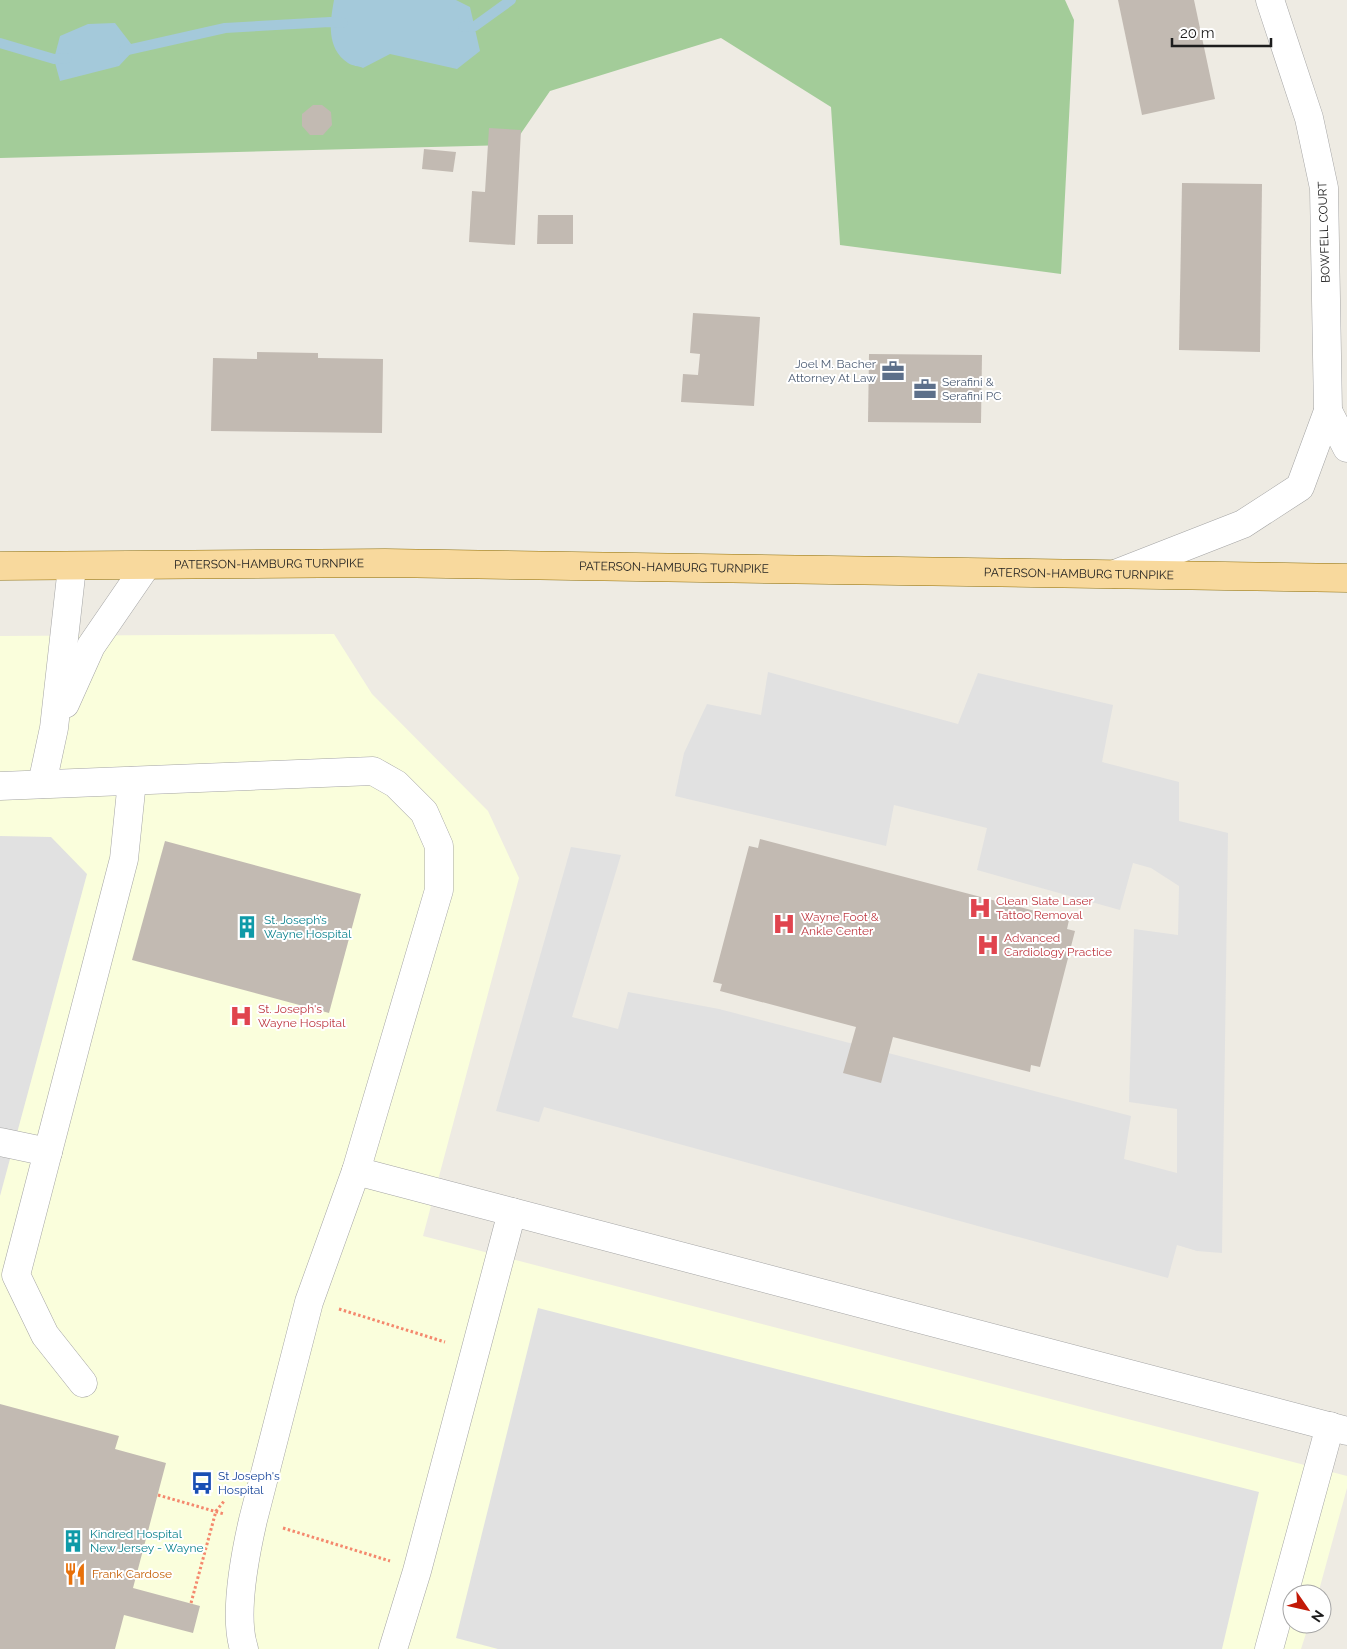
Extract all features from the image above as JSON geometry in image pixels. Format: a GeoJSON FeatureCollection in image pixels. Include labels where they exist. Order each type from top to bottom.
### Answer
{"type":"FeatureCollection","features":[{"type":"Feature","properties":{"kind":"main road","name":"PATERSON-HAMBURG TURNPIKE"},"geometry":{"type":"LineString","coordinates":[[0,566],[385,563],[1347,578]]}},
{"type":"Feature","properties":{"kind":"street","name":"BOWFELL COURT"},"geometry":{"type":"LineString","coordinates":[[1115,574],[1243,524],[1300,487],[1328,411],[1324,188],[1309,118],[1270,0]]}},
{"type":"Feature","properties":{"kind":"street","name":"BOWFELL COURT"},"geometry":{"type":"LineString","coordinates":[[1328,411],[1347,448]]}},
{"type":"Feature","properties":{"kind":"street"},"geometry":{"type":"LineString","coordinates":[[42,784],[54,728],[72,566]]}},
{"type":"Feature","properties":{"kind":"street"},"geometry":{"type":"LineString","coordinates":[[54,728],[91,646],[146,566]]}},
{"type":"Feature","properties":{"kind":"street"},"geometry":{"type":"LineString","coordinates":[[0,786],[373,771],[396,784],[424,812],[439,846],[439,890],[356,1171],[309,1302],[253,1520],[240,1606],[241,1640],[244,1649]]}},
{"type":"Feature","properties":{"kind":"street"},"geometry":{"type":"LineString","coordinates":[[83,1383],[45,1335],[16,1275],[124,859],[132,781]]}},
{"type":"Feature","properties":{"kind":"street"},"geometry":{"type":"LineString","coordinates":[[0,1142],[48,1152]]}},
{"type":"Feature","properties":{"kind":"street"},"geometry":{"type":"LineString","coordinates":[[356,1171],[1338,1429],[1269,1649]]}},
{"type":"Feature","properties":{"kind":"street"},"geometry":{"type":"LineString","coordinates":[[392,1649],[419,1561],[512,1212]]}},
{"type":"Feature","properties":{"kind":"path"},"geometry":{"type":"LineString","coordinates":[[334,1307],[451,1344]]}},
{"type":"Feature","properties":{"kind":"path"},"geometry":{"type":"LineString","coordinates":[[158,1495],[230,1515]]}},
{"type":"Feature","properties":{"kind":"path"},"geometry":{"type":"LineString","coordinates":[[278,1526],[397,1564]]}},
{"type":"Feature","properties":{"kind":"shaded area","name":"St. Joseph's Wayne Hospital"},"geometry":{"type":"Polygon","coordinates":[[[334,634],[372,694],[488,811],[519,878],[423,1236],[1347,1476],[1347,1488],[1321,1584],[1282,1584],[1282,1634],[1306,1634],[1301,1649],[0,1649],[0,636],[334,634]]]}},
{"type":"Feature","properties":{"kind":"shaded area"},"geometry":{"type":"Polygon","coordinates":[[[768,672],[958,724],[978,673],[1113,705],[1102,762],[1179,782],[1179,821],[1228,833],[1222,1253],[1197,1251],[1177,1245],[1168,1278],[544,1107],[539,1122],[496,1111],[571,847],[621,855],[572,1017],[618,1029],[628,992],[719,1009],[1131,1116],[1124,1159],[1177,1173],[1177,1109],[1129,1102],[1134,929],[1178,935],[1179,886],[1151,868],[1133,863],[1120,910],[977,870],[987,828],[894,805],[886,846],[675,796],[684,753],[707,704],[761,715],[768,672]]]}},
{"type":"Feature","properties":{"kind":"shaded area"},"geometry":{"type":"Polygon","coordinates":[[[0,836],[51,837],[87,874],[0,1196],[0,836]]]}},
{"type":"Feature","properties":{"kind":"shaded area"},"geometry":{"type":"Polygon","coordinates":[[[538,1308],[1259,1492],[1222,1649],[498,1649],[456,1638],[538,1308]]]}},
{"type":"Feature","properties":{"kind":"green space"},"geometry":{"type":"Polygon","coordinates":[[[0,0],[1065,0],[1074,20],[1061,274],[840,245],[831,107],[721,38],[550,91],[513,145],[0,158],[0,0]]]}},
{"type":"Feature","properties":{"kind":"water"},"geometry":{"type":"Polygon","coordinates":[[[334,0],[456,0],[470,7],[480,51],[457,69],[390,54],[363,68],[351,65],[341,57],[333,42],[331,17],[334,0]]]}},
{"type":"Feature","properties":{"kind":"water"},"geometry":{"type":"Polygon","coordinates":[[[115,23],[135,49],[119,66],[60,81],[54,59],[60,36],[88,24],[115,23]]]}},
{"type":"Feature","properties":{"kind":"building"},"geometry":{"type":"Polygon","coordinates":[[[1118,0],[1194,0],[1215,99],[1142,115],[1118,0]]]}},
{"type":"Feature","properties":{"kind":"building"},"geometry":{"type":"Polygon","coordinates":[[[313,105],[322,105],[331,112],[332,125],[323,135],[310,135],[302,126],[302,114],[313,105]]]}},
{"type":"Feature","properties":{"kind":"building"},"geometry":{"type":"Polygon","coordinates":[[[489,128],[521,130],[515,245],[469,242],[472,191],[485,192],[489,128]]]}},
{"type":"Feature","properties":{"kind":"building"},"geometry":{"type":"Polygon","coordinates":[[[424,149],[456,152],[453,172],[422,169],[424,149]]]}},
{"type":"Feature","properties":{"kind":"building"},"geometry":{"type":"Polygon","coordinates":[[[1182,183],[1262,184],[1260,352],[1179,350],[1182,183]]]}},
{"type":"Feature","properties":{"kind":"building"},"geometry":{"type":"Polygon","coordinates":[[[538,215],[573,215],[573,244],[537,244],[538,215]]]}},
{"type":"Feature","properties":{"kind":"building"},"geometry":{"type":"Polygon","coordinates":[[[693,313],[760,317],[754,406],[681,402],[683,374],[698,375],[700,354],[690,353],[693,313]]]}},
{"type":"Feature","properties":{"kind":"building"},"geometry":{"type":"Polygon","coordinates":[[[257,352],[318,353],[318,358],[383,359],[382,433],[211,431],[213,358],[257,359],[257,352]]]}},
{"type":"Feature","properties":{"kind":"building","name":"Serafini & Serafini PC"},"geometry":{"type":"Polygon","coordinates":[[[869,354],[982,355],[981,423],[868,422],[869,354]]]}},
{"type":"Feature","properties":{"kind":"building"},"geometry":{"type":"Polygon","coordinates":[[[760,839],[1069,920],[1067,929],[1075,931],[1040,1067],[1031,1065],[1030,1072],[893,1037],[881,1083],[843,1073],[856,1027],[720,991],[722,984],[713,982],[749,846],[758,848],[760,839]]]}},
{"type":"Feature","properties":{"kind":"building","name":"St. Joseph’s Wayne Hospital"},"geometry":{"type":"Polygon","coordinates":[[[165,841],[361,894],[329,1013],[132,960],[165,841]]]}},
{"type":"Feature","properties":{"kind":"building","name":"Kindred Hospital New Jersey - Wayne"},"geometry":{"type":"Polygon","coordinates":[[[0,1404],[119,1436],[115,1449],[166,1463],[133,1588],[200,1606],[193,1633],[124,1615],[115,1649],[0,1649],[0,1404]]]}},
{"type":"Feature","properties":{"kind":"waterway"},"geometry":{"type":"LineString","coordinates":[[463,27],[475,26],[511,0]]}},
{"type":"Feature","properties":{"kind":"waterway"},"geometry":{"type":"LineString","coordinates":[[123,51],[225,28],[330,22],[343,23]]}},
{"type":"Feature","properties":{"kind":"waterway"},"geometry":{"type":"LineString","coordinates":[[0,43],[54,59],[67,58]]}},
{"type":"Feature","properties":{"kind":"place","name":"Joel M. Bacher Attorney At Law"},"geometry":{"type":"Point","coordinates":[893,371]}},
{"type":"Feature","properties":{"kind":"place","name":"Serafini & Serafini PC"},"geometry":{"type":"Point","coordinates":[925,389]}},
{"type":"Feature","properties":{"kind":"place","name":"Clean Slate Laser Tattoo Removal"},"geometry":{"type":"Point","coordinates":[980,908]}},
{"type":"Feature","properties":{"kind":"place","name":"Wayne Foot & Ankle Center"},"geometry":{"type":"Point","coordinates":[784,924]}},
{"type":"Feature","properties":{"kind":"place","name":"St. Joseph’s Wayne Hospital"},"geometry":{"type":"Point","coordinates":[247,927]}},
{"type":"Feature","properties":{"kind":"place","name":"Advanced Cardiology Practice"},"geometry":{"type":"Point","coordinates":[988,945]}},
{"type":"Feature","properties":{"kind":"place","name":"St. Joseph's Wayne Hospital"},"geometry":{"type":"Point","coordinates":[241,1016]}},
{"type":"Feature","properties":{"kind":"place","name":"St Joseph's Hospital"},"geometry":{"type":"Point","coordinates":[202,1483]}},
{"type":"Feature","properties":{"kind":"place","name":"Kindred Hospital New Jersey - Wayne"},"geometry":{"type":"Point","coordinates":[73,1541]}},
{"type":"Feature","properties":{"kind":"place","name":"Frank Cardose"},"geometry":{"type":"Point","coordinates":[75,1574]}}]}
